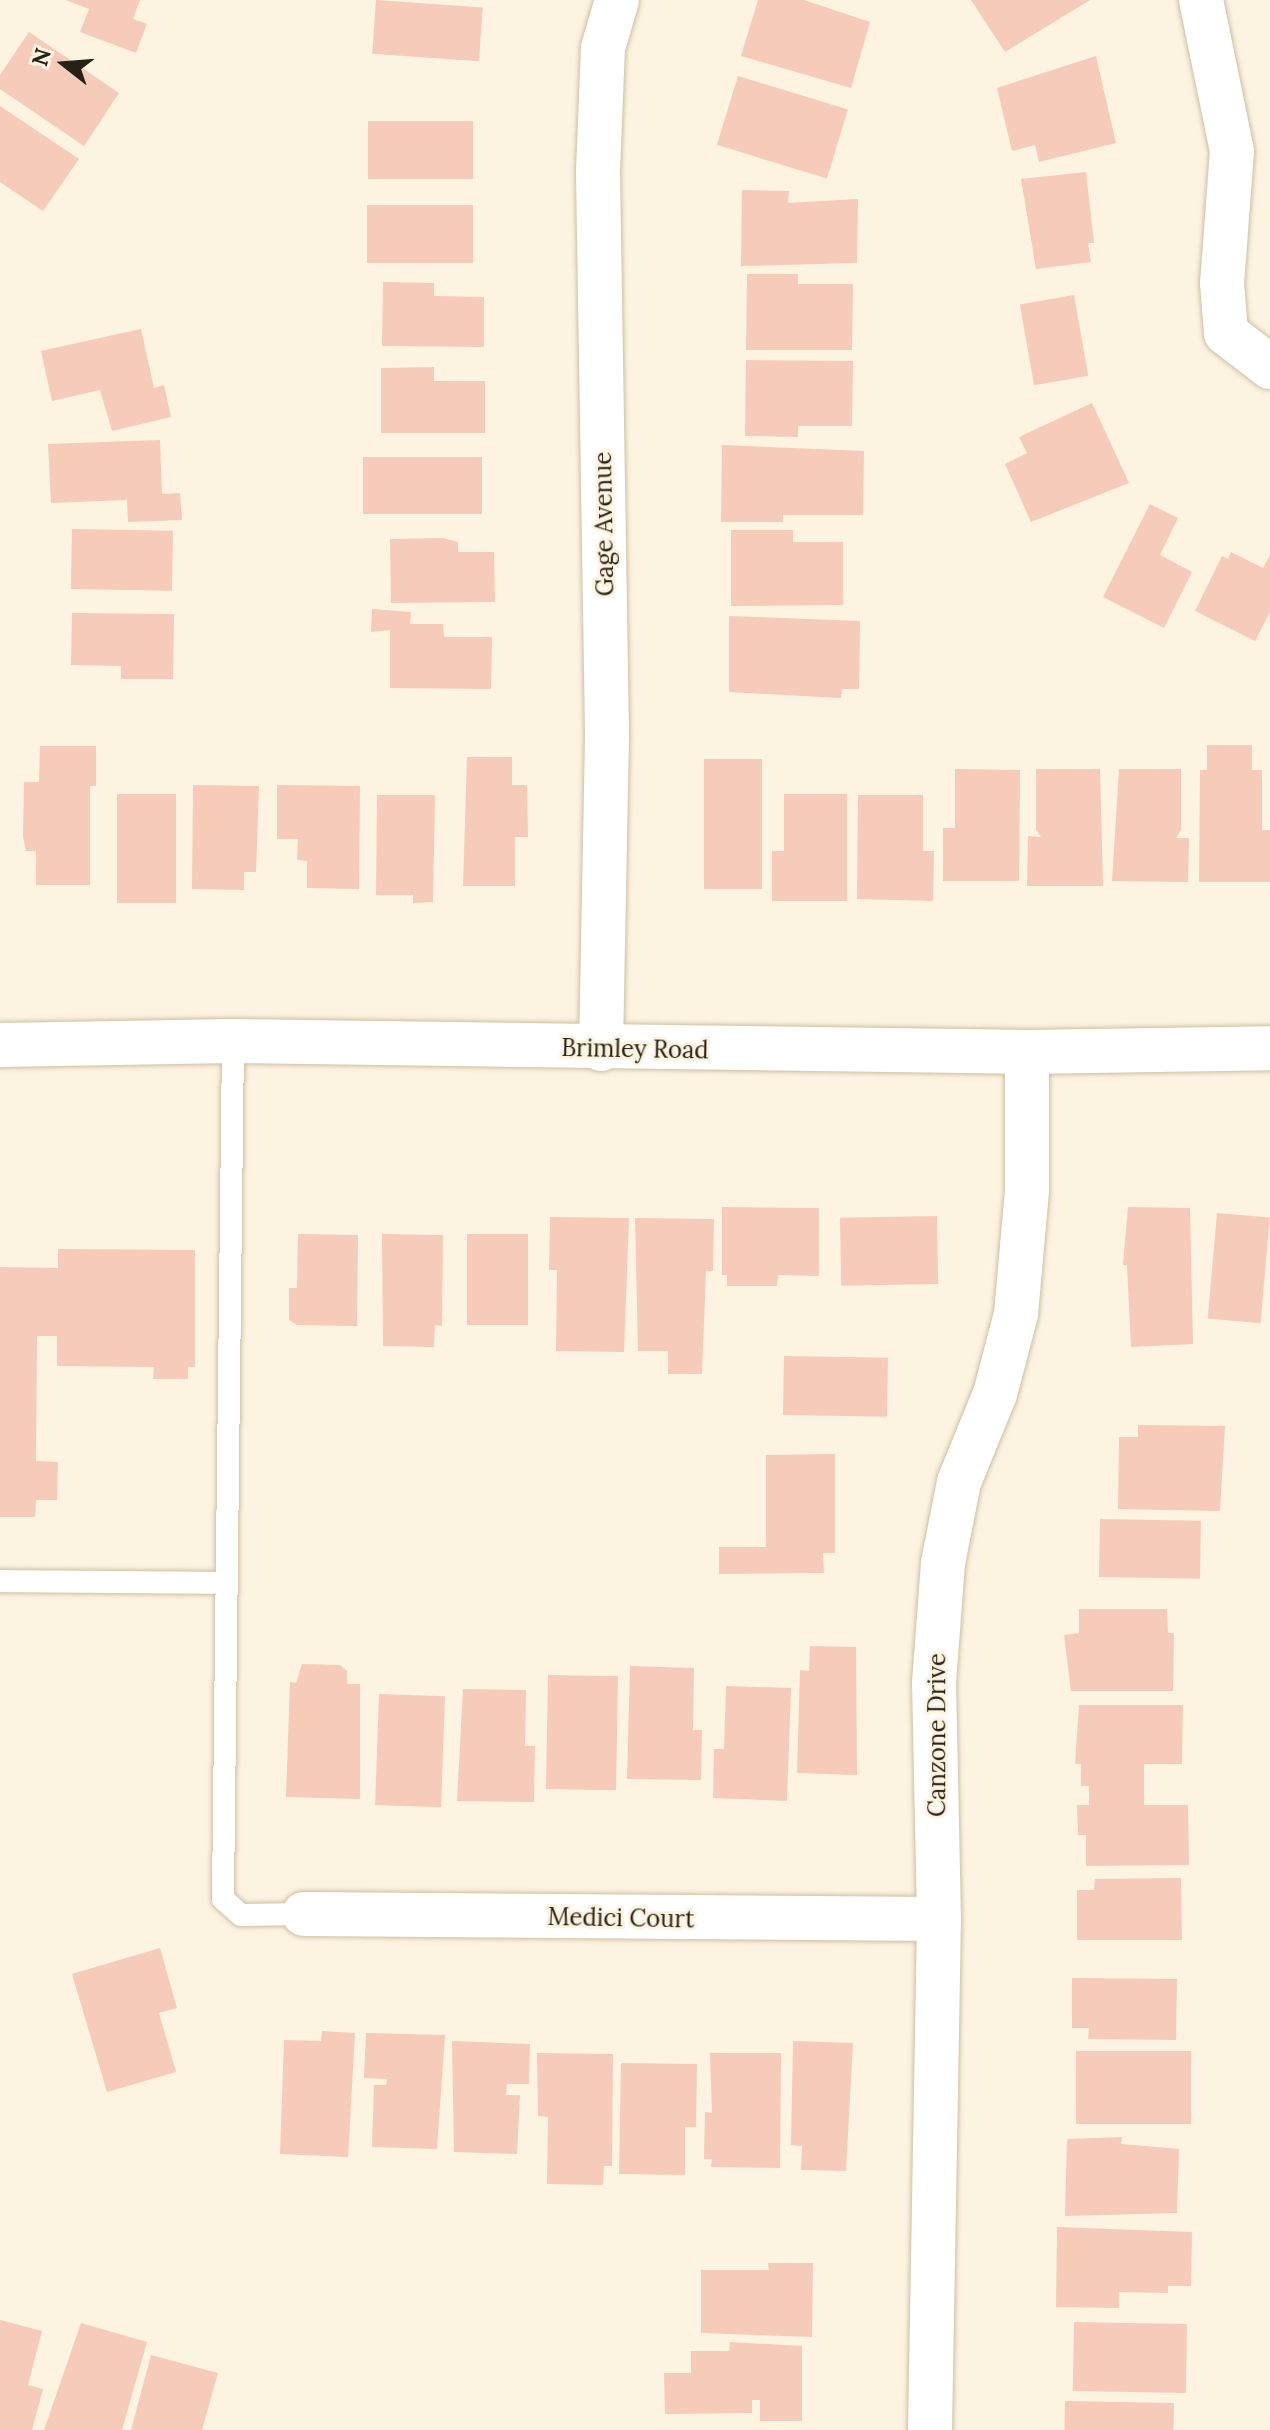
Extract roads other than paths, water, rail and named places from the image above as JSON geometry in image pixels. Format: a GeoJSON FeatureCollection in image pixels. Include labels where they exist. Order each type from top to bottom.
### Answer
{"type":"FeatureCollection","features":[{"type":"Feature","properties":{"kind":"street","name":"Gage Avenue"},"geometry":{"type":"LineString","coordinates":[[601,1049],[607,733],[598,171],[603,48],[617,0]]}},
{"type":"Feature","properties":{"kind":"street"},"geometry":{"type":"LineString","coordinates":[[1201,0],[1232,151],[1222,283],[1226,333],[1270,367]]}},
{"type":"Feature","properties":{"kind":"street","name":"Brimley Road"},"geometry":{"type":"LineString","coordinates":[[0,1045],[233,1041],[601,1049],[1027,1052],[1270,1048]]}},
{"type":"Feature","properties":{"kind":"street","name":"Canzone Drive"},"geometry":{"type":"LineString","coordinates":[[930,2430],[939,1919],[934,1683],[943,1563],[959,1482],[995,1394],[1016,1314],[1027,1190],[1027,1052]]}},
{"type":"Feature","properties":{"kind":"street","name":"Medici Court"},"geometry":{"type":"LineString","coordinates":[[304,1914],[939,1919]]}},
{"type":"Feature","properties":{"kind":"lane"},"geometry":{"type":"LineString","coordinates":[[233,1041],[223,1899],[241,1915],[304,1914]]}},
{"type":"Feature","properties":{"kind":"lane"},"geometry":{"type":"LineString","coordinates":[[0,1581],[227,1583]]}}]}
